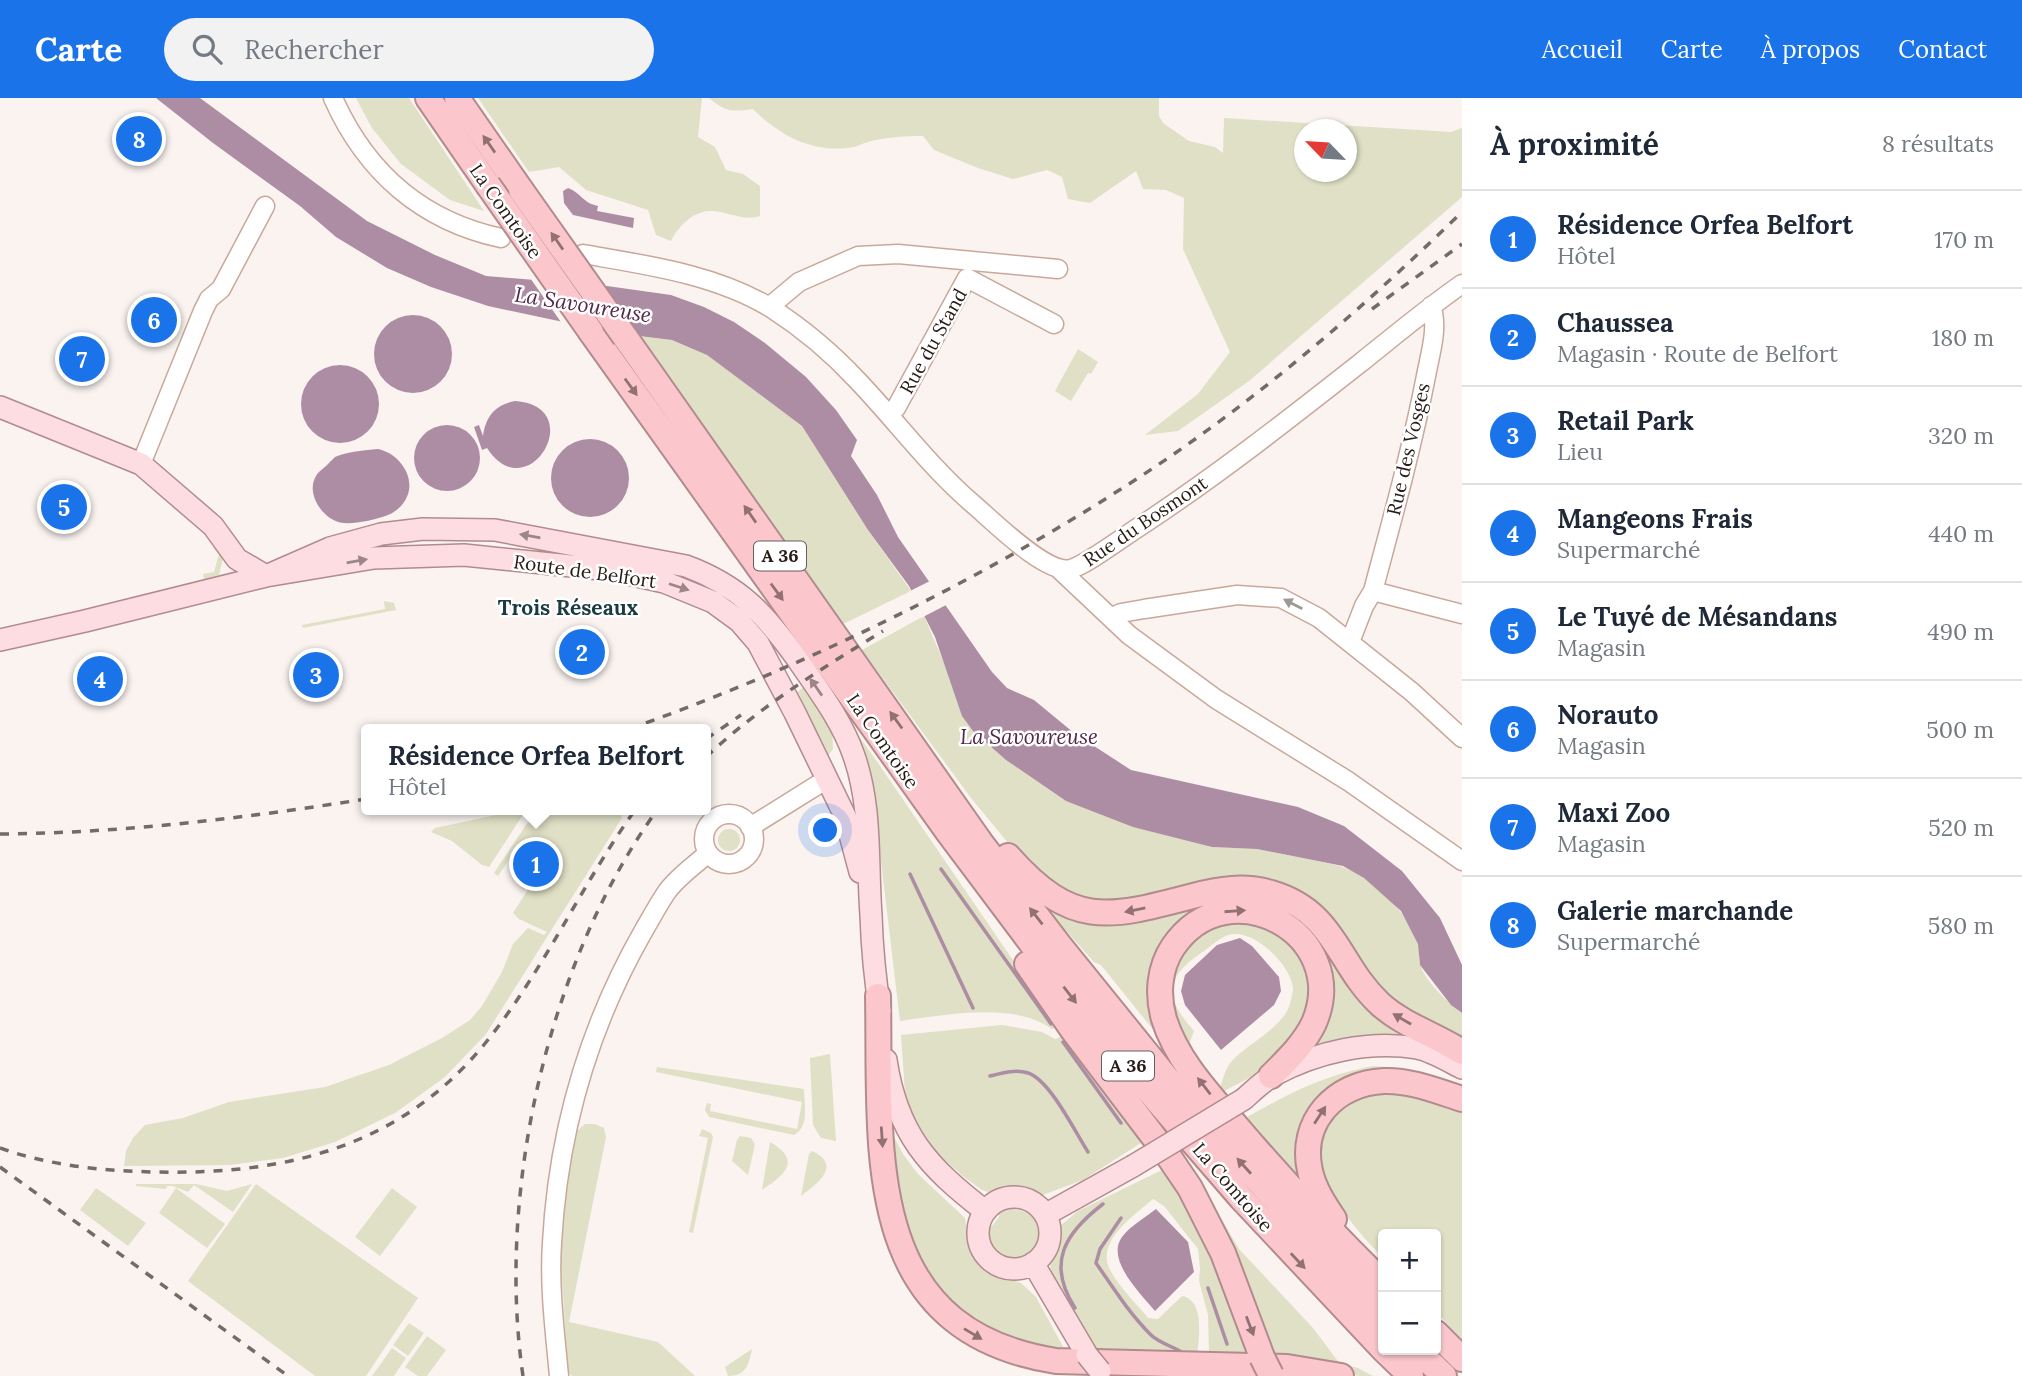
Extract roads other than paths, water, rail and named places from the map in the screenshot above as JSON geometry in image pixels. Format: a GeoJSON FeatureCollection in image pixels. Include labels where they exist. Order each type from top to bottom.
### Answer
{"type":"FeatureCollection","features":[{"type":"Feature","properties":{"kind":"highway","name":"La Comtoise"},"geometry":{"type":"LineString","coordinates":[[428,98],[591,332],[1037,951],[1129,1068],[1242,1199],[1378,1343]]}},
{"type":"Feature","properties":{"kind":"highway","name":"La Comtoise"},"geometry":{"type":"LineString","coordinates":[[457,98],[1013,886],[1178,1092],[1378,1311]]}},
{"type":"Feature","properties":{"kind":"highway"},"geometry":{"type":"LineString","coordinates":[[899,763],[996,919],[1072,1030],[1190,1188],[1215,1234],[1268,1369]]}},
{"type":"Feature","properties":{"kind":"highway"},"geometry":{"type":"LineString","coordinates":[[936,775],[1025,875],[1047,894],[1076,909],[1092,913],[1119,913],[1206,892],[1236,888],[1268,892],[1293,901],[1325,927],[1362,983],[1381,1005],[1462,1052]]}},
{"type":"Feature","properties":{"kind":"highway"},"geometry":{"type":"LineString","coordinates":[[1271,1076],[1300,1045],[1313,1023],[1320,997],[1316,965],[1302,940],[1293,930],[1273,917],[1242,910],[1214,915],[1192,927],[1180,938],[1163,969],[1161,1006],[1173,1040],[1191,1069],[1248,1138],[1321,1221],[1378,1276]]}},
{"type":"Feature","properties":{"kind":"highway"},"geometry":{"type":"LineString","coordinates":[[878,996],[880,1118],[891,1217],[902,1253],[919,1284],[950,1319],[992,1344],[1024,1355],[1056,1361],[1287,1367],[1341,1376]]}},
{"type":"Feature","properties":{"kind":"highway"},"geometry":{"type":"LineString","coordinates":[[1378,1275],[1332,1216],[1315,1186],[1310,1172],[1308,1151],[1315,1121],[1326,1105],[1344,1091],[1376,1082],[1408,1083],[1462,1099]]}},
{"type":"Feature","properties":{"kind":"highway"},"geometry":{"type":"LineString","coordinates":[[1441,1339],[1462,1359]]}},
{"type":"Feature","properties":{"kind":"highway","name":"La Comtoise"},"geometry":{"type":"LineString","coordinates":[[1390,1355],[1411,1376]]}},
{"type":"Feature","properties":{"kind":"highway"},"geometry":{"type":"LineString","coordinates":[[1422,1355],[1444,1376]]}},
{"type":"Feature","properties":{"kind":"main road"},"geometry":{"type":"LineString","coordinates":[[0,407],[141,464],[213,526],[237,559],[266,576]]}},
{"type":"Feature","properties":{"kind":"main road","name":"Route de Belfort"},"geometry":{"type":"LineString","coordinates":[[266,576],[330,548],[380,534],[423,529],[495,530],[668,561],[698,570],[740,594],[768,619],[842,726],[860,776],[865,799],[878,996],[893,1098],[906,1129],[930,1164],[985,1211]]}},
{"type":"Feature","properties":{"kind":"main road","name":"Route de Belfort"},"geometry":{"type":"LineString","coordinates":[[266,576],[374,558],[464,555],[610,570],[682,587],[713,601],[739,621],[758,643],[827,779],[845,816],[871,915]]}},
{"type":"Feature","properties":{"kind":"main road"},"geometry":{"type":"LineString","coordinates":[[225,588],[232,578],[237,559]]}},
{"type":"Feature","properties":{"kind":"main road"},"geometry":{"type":"LineString","coordinates":[[0,640],[266,576]]}},
{"type":"Feature","properties":{"kind":"main road"},"geometry":{"type":"LineString","coordinates":[[827,779],[841,784],[850,794],[869,852]]}},
{"type":"Feature","properties":{"kind":"main road"},"geometry":{"type":"LineString","coordinates":[[1244,1099],[1271,1076],[1299,1064],[1334,1053],[1375,1046],[1420,1049],[1462,1068]]}},
{"type":"Feature","properties":{"kind":"main road"},"geometry":{"type":"LineString","coordinates":[[1045,1215],[1244,1099],[1308,1070],[1348,1057],[1401,1056],[1421,1060],[1462,1078]]}},
{"type":"Feature","properties":{"kind":"main road"},"geometry":{"type":"LineString","coordinates":[[1012,1197],[1034,1203],[1045,1215],[1049,1227],[1049,1241],[1043,1254],[1033,1263],[1021,1268],[1007,1268],[995,1264],[985,1255],[979,1243],[978,1229],[985,1211],[997,1201],[1012,1197]]}},
{"type":"Feature","properties":{"kind":"main road"},"geometry":{"type":"LineString","coordinates":[[1033,1263],[1067,1323],[1097,1367]]}},
{"type":"Feature","properties":{"kind":"street"},"geometry":{"type":"LineString","coordinates":[[333,98],[368,158],[408,198],[458,227],[501,238]]}},
{"type":"Feature","properties":{"kind":"street"},"geometry":{"type":"LineString","coordinates":[[141,464],[203,311],[209,299],[221,289],[265,206]]}},
{"type":"Feature","properties":{"kind":"street","name":"Rue du Bosmont"},"geometry":{"type":"LineString","coordinates":[[583,254],[694,277],[769,307],[826,349],[858,380],[954,488],[1023,546],[1058,568],[1075,567],[1165,510],[1297,413],[1462,284]]}},
{"type":"Feature","properties":{"kind":"street"},"geometry":{"type":"LineString","coordinates":[[769,307],[799,282],[858,256],[898,254],[1058,269]]}},
{"type":"Feature","properties":{"kind":"street","name":"Rue du Stand"},"geometry":{"type":"LineString","coordinates":[[888,414],[896,408],[967,278],[1055,324]]}},
{"type":"Feature","properties":{"kind":"street","name":"Rue des Vosges"},"geometry":{"type":"LineString","coordinates":[[1350,642],[1373,591],[1417,424],[1433,338],[1434,313],[1431,306]]}},
{"type":"Feature","properties":{"kind":"street"},"geometry":{"type":"LineString","coordinates":[[1058,568],[1129,635],[1216,699],[1459,851]]}},
{"type":"Feature","properties":{"kind":"street"},"geometry":{"type":"LineString","coordinates":[[1373,591],[1462,614]]}},
{"type":"Feature","properties":{"kind":"street"},"geometry":{"type":"LineString","coordinates":[[1112,617],[1144,608],[1237,595],[1281,598],[1319,618],[1412,692],[1462,738]]}},
{"type":"Feature","properties":{"kind":"street"},"geometry":{"type":"LineString","coordinates":[[750,827],[827,779]]}},
{"type":"Feature","properties":{"kind":"street"},"geometry":{"type":"LineString","coordinates":[[736,815],[750,827],[754,841],[744,859],[725,864],[718,862],[708,853],[705,834],[707,827],[716,817],[736,815]]}},
{"type":"Feature","properties":{"kind":"street"},"geometry":{"type":"LineString","coordinates":[[559,1376],[554,1325],[552,1247],[557,1178],[575,1098],[599,1025],[625,965],[667,891],[708,853]]}},
{"type":"Feature","properties":{"kind":"water","name":"La Savoureuse"},"geometry":{"type":"Polygon","coordinates":[[[156,98],[200,98],[367,221],[435,255],[486,276],[607,286],[671,295],[734,322],[765,343],[806,377],[836,410],[857,440],[851,456],[877,495],[898,537],[992,672],[1007,688],[1034,700],[1074,733],[1131,770],[1298,807],[1344,826],[1402,871],[1440,918],[1462,965],[1462,1013],[1451,1005],[1420,965],[1418,944],[1401,911],[1364,878],[1343,866],[1257,849],[1212,847],[1133,827],[1066,801],[1006,760],[973,731],[962,716],[935,637],[909,586],[868,530],[802,426],[707,355],[672,340],[615,333],[488,306],[431,287],[387,268],[336,237],[300,206],[156,98]]]}},
{"type":"Feature","properties":{"kind":"water"},"geometry":{"type":"Polygon","coordinates":[[[568,188],[598,206],[597,211],[634,218],[633,228],[573,215],[564,203],[563,191],[568,188]]]}},
{"type":"Feature","properties":{"kind":"water"},"geometry":{"type":"Polygon","coordinates":[[[405,315],[421,315],[435,321],[446,332],[452,346],[452,362],[446,376],[435,387],[421,393],[405,393],[391,387],[380,376],[374,362],[374,346],[380,332],[391,321],[405,315]]]}},
{"type":"Feature","properties":{"kind":"water"},"geometry":{"type":"Polygon","coordinates":[[[332,365],[348,365],[362,371],[373,382],[379,396],[379,412],[373,426],[362,437],[348,443],[332,443],[318,437],[307,426],[301,412],[301,396],[307,382],[318,371],[332,365]]]}},
{"type":"Feature","properties":{"kind":"water"},"geometry":{"type":"Polygon","coordinates":[[[515,401],[537,407],[548,419],[550,435],[544,450],[534,462],[519,468],[503,464],[487,448],[482,450],[474,427],[479,425],[483,436],[486,423],[493,412],[502,405],[515,401]]]}},
{"type":"Feature","properties":{"kind":"water"},"geometry":{"type":"Polygon","coordinates":[[[440,425],[454,425],[466,430],[475,439],[480,458],[478,471],[471,482],[454,491],[440,491],[428,486],[419,477],[414,465],[414,451],[419,439],[428,430],[440,425]]]}},
{"type":"Feature","properties":{"kind":"water"},"geometry":{"type":"Polygon","coordinates":[[[582,439],[598,439],[612,445],[623,456],[629,470],[629,486],[623,500],[612,511],[598,517],[582,517],[568,511],[557,500],[551,486],[551,470],[557,456],[568,445],[582,439]]]}},
{"type":"Feature","properties":{"kind":"water"},"geometry":{"type":"Polygon","coordinates":[[[378,449],[395,457],[406,471],[409,489],[401,506],[381,518],[367,521],[344,523],[330,518],[321,510],[313,494],[317,475],[335,457],[378,449]]]}},
{"type":"Feature","properties":{"kind":"water"},"geometry":{"type":"Polygon","coordinates":[[[1240,938],[1252,946],[1279,977],[1281,991],[1274,1005],[1221,1050],[1185,1005],[1181,991],[1185,975],[1217,945],[1240,938]]]}},
{"type":"Feature","properties":{"kind":"water"},"geometry":{"type":"Polygon","coordinates":[[[1156,1209],[1188,1242],[1194,1272],[1155,1311],[1127,1277],[1118,1256],[1118,1246],[1129,1229],[1156,1209]]]}},
{"type":"Feature","properties":{"kind":"waterway"},"geometry":{"type":"LineString","coordinates":[[941,869],[1051,1024]]}},
{"type":"Feature","properties":{"kind":"waterway"},"geometry":{"type":"LineString","coordinates":[[910,874],[973,1008]]}},
{"type":"Feature","properties":{"kind":"waterway"},"geometry":{"type":"LineString","coordinates":[[1063,1042],[1121,1123]]}},
{"type":"Feature","properties":{"kind":"waterway"},"geometry":{"type":"LineString","coordinates":[[990,1076],[1019,1071],[1036,1078],[1053,1096],[1088,1152]]}},
{"type":"Feature","properties":{"kind":"waterway"},"geometry":{"type":"LineString","coordinates":[[1075,1308],[1066,1292],[1062,1277],[1064,1250],[1079,1226],[1103,1204]]}},
{"type":"Feature","properties":{"kind":"waterway"},"geometry":{"type":"LineString","coordinates":[[1121,1218],[1100,1249],[1096,1263],[1151,1335],[1180,1351]]}},
{"type":"Feature","properties":{"kind":"waterway"},"geometry":{"type":"LineString","coordinates":[[1208,1288],[1227,1344]]}},
{"type":"Feature","properties":{"kind":"railway"},"geometry":{"type":"LineString","coordinates":[[642,724],[761,678],[890,619],[1015,553],[1135,480],[1222,419],[1305,354],[1346,320],[1462,212]]}},
{"type":"Feature","properties":{"kind":"railway"},"geometry":{"type":"LineString","coordinates":[[1372,309],[1462,244]]}},
{"type":"Feature","properties":{"kind":"railway"},"geometry":{"type":"LineString","coordinates":[[711,752],[769,705],[883,631]]}},
{"type":"Feature","properties":{"kind":"railway"},"geometry":{"type":"LineString","coordinates":[[711,736],[741,715]]}},
{"type":"Feature","properties":{"kind":"railway"},"geometry":{"type":"LineString","coordinates":[[0,834],[92,831],[184,823],[361,800]]}},
{"type":"Feature","properties":{"kind":"railway"},"geometry":{"type":"LineString","coordinates":[[0,1148],[38,1159],[97,1169],[204,1172],[251,1168],[295,1160],[338,1147],[379,1130],[418,1107],[454,1077],[487,1041],[527,985],[632,815]]}},
{"type":"Feature","properties":{"kind":"railway"},"geometry":{"type":"LineString","coordinates":[[523,1376],[517,1305],[517,1231],[525,1156],[539,1081],[560,1007],[586,936],[619,870],[654,815]]}},
{"type":"Feature","properties":{"kind":"railway"},"geometry":{"type":"LineString","coordinates":[[0,1167],[288,1376]]}},
{"type":"Feature","properties":{"kind":"place","name":"Galerie marchande"},"geometry":{"type":"Point","coordinates":[139,139]}},
{"type":"Feature","properties":{"kind":"place","name":"Norauto"},"geometry":{"type":"Point","coordinates":[154,320]}},
{"type":"Feature","properties":{"kind":"place","name":"Maxi Zoo"},"geometry":{"type":"Point","coordinates":[82,359]}},
{"type":"Feature","properties":{"kind":"place","name":"Le Tuyé de Mésandans"},"geometry":{"type":"Point","coordinates":[64,507]}},
{"type":"Feature","properties":{"kind":"place","name":"Chaussea"},"geometry":{"type":"Point","coordinates":[582,652]}},
{"type":"Feature","properties":{"kind":"place","name":"Retail Park"},"geometry":{"type":"Point","coordinates":[316,675]}},
{"type":"Feature","properties":{"kind":"place","name":"Mangeons Frais"},"geometry":{"type":"Point","coordinates":[100,679]}},
{"type":"Feature","properties":{"kind":"place","name":"Résidence Orfea Belfort"},"geometry":{"type":"Point","coordinates":[536,864]}},
{"type":"Feature","properties":{"kind":"district","name":"Trois Réseaux"},"geometry":{"type":"Point","coordinates":[568,608]}}]}
